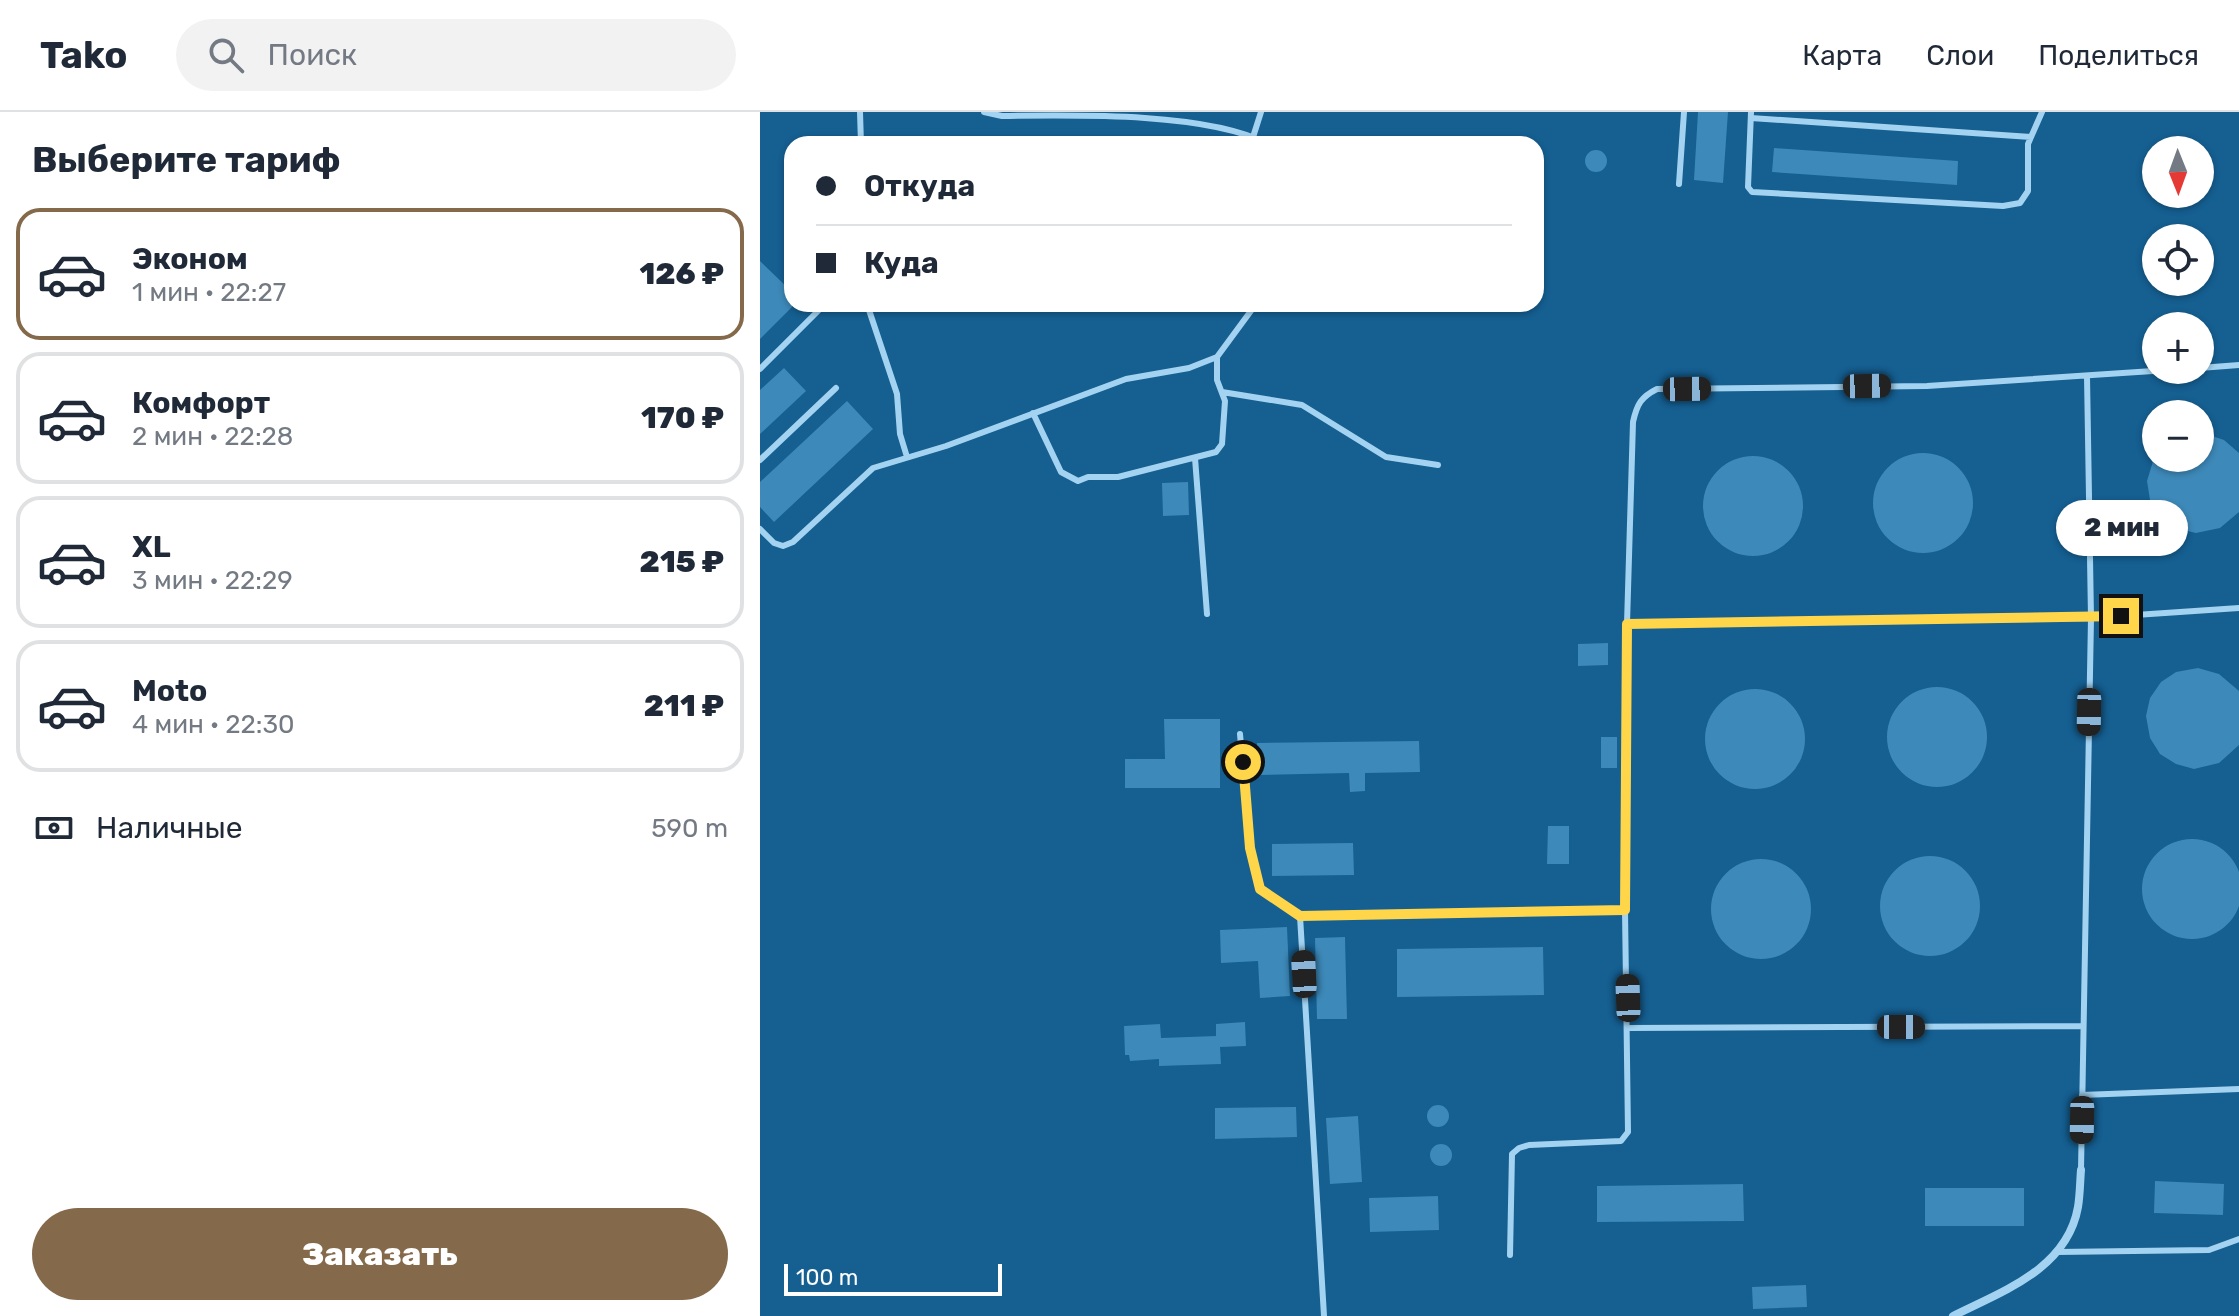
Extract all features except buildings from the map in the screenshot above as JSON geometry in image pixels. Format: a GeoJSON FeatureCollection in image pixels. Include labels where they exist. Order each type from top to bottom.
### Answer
{"type":"FeatureCollection","features":[{"type":"Feature","properties":{"kind":"street"},"geometry":{"type":"LineString","coordinates":[[1953,1316],[2032,1275],[2057,1252],[2078,1209],[2081,1170]]}},
{"type":"Feature","properties":{"kind":"lane"},"geometry":{"type":"LineString","coordinates":[[860,112],[861,136]]}},
{"type":"Feature","properties":{"kind":"lane"},"geometry":{"type":"LineString","coordinates":[[984,112],[1002,116],[1160,116],[1222,122],[1257,136]]}},
{"type":"Feature","properties":{"kind":"lane"},"geometry":{"type":"LineString","coordinates":[[1254,134],[1261,112]]}},
{"type":"Feature","properties":{"kind":"lane"},"geometry":{"type":"LineString","coordinates":[[1679,184],[1684,112]]}},
{"type":"Feature","properties":{"kind":"lane"},"geometry":{"type":"LineString","coordinates":[[2031,137],[1751,115],[1748,187],[1752,192],[2003,206],[2020,203],[2028,191],[2028,144],[2042,112]]}},
{"type":"Feature","properties":{"kind":"lane"},"geometry":{"type":"LineString","coordinates":[[760,369],[817,312]]}},
{"type":"Feature","properties":{"kind":"lane"},"geometry":{"type":"LineString","coordinates":[[870,312],[897,394],[900,434],[907,457]]}},
{"type":"Feature","properties":{"kind":"lane"},"geometry":{"type":"LineString","coordinates":[[760,529],[774,543],[783,546],[793,542],[873,468],[1126,379],[1189,368],[1217,357],[1250,312]]}},
{"type":"Feature","properties":{"kind":"lane"},"geometry":{"type":"LineString","coordinates":[[1033,413],[1061,472],[1078,481],[1088,477],[1118,477],[1216,452],[1222,444],[1225,401],[1217,380],[1217,357]]}},
{"type":"Feature","properties":{"kind":"lane"},"geometry":{"type":"LineString","coordinates":[[2214,367],[2239,365]]}},
{"type":"Feature","properties":{"kind":"lane"},"geometry":{"type":"LineString","coordinates":[[1510,1255],[1512,1154],[1529,1145],[1621,1141],[1628,1132],[1629,1028],[1625,910],[1627,624],[1633,422],[1636,407],[1643,396],[1657,389],[1927,386],[2142,372]]}},
{"type":"Feature","properties":{"kind":"lane"},"geometry":{"type":"LineString","coordinates":[[2081,1170],[2091,618],[2087,376]]}},
{"type":"Feature","properties":{"kind":"lane"},"geometry":{"type":"LineString","coordinates":[[760,460],[836,388]]}},
{"type":"Feature","properties":{"kind":"lane"},"geometry":{"type":"LineString","coordinates":[[1222,392],[1302,405],[1386,457],[1438,465]]}},
{"type":"Feature","properties":{"kind":"lane"},"geometry":{"type":"LineString","coordinates":[[1195,458],[1207,614]]}},
{"type":"Feature","properties":{"kind":"lane"},"geometry":{"type":"LineString","coordinates":[[1627,624],[2091,618],[2239,608]]}},
{"type":"Feature","properties":{"kind":"lane"},"geometry":{"type":"LineString","coordinates":[[1240,734],[1250,848],[1260,889],[1300,916],[1625,910]]}},
{"type":"Feature","properties":{"kind":"lane"},"geometry":{"type":"LineString","coordinates":[[1300,916],[1324,1316]]}},
{"type":"Feature","properties":{"kind":"lane"},"geometry":{"type":"LineString","coordinates":[[1629,1028],[2083,1026]]}},
{"type":"Feature","properties":{"kind":"lane"},"geometry":{"type":"LineString","coordinates":[[2082,1095],[2239,1089]]}},
{"type":"Feature","properties":{"kind":"lane"},"geometry":{"type":"LineString","coordinates":[[2057,1252],[2209,1250],[2239,1239]]}},
{"type":"Feature","properties":{"kind":"route"},"geometry":{"type":"LineString","coordinates":[[1243,762],[1250,848],[1260,889],[1300,916],[1625,910],[1627,624],[2121,616]]}}]}
